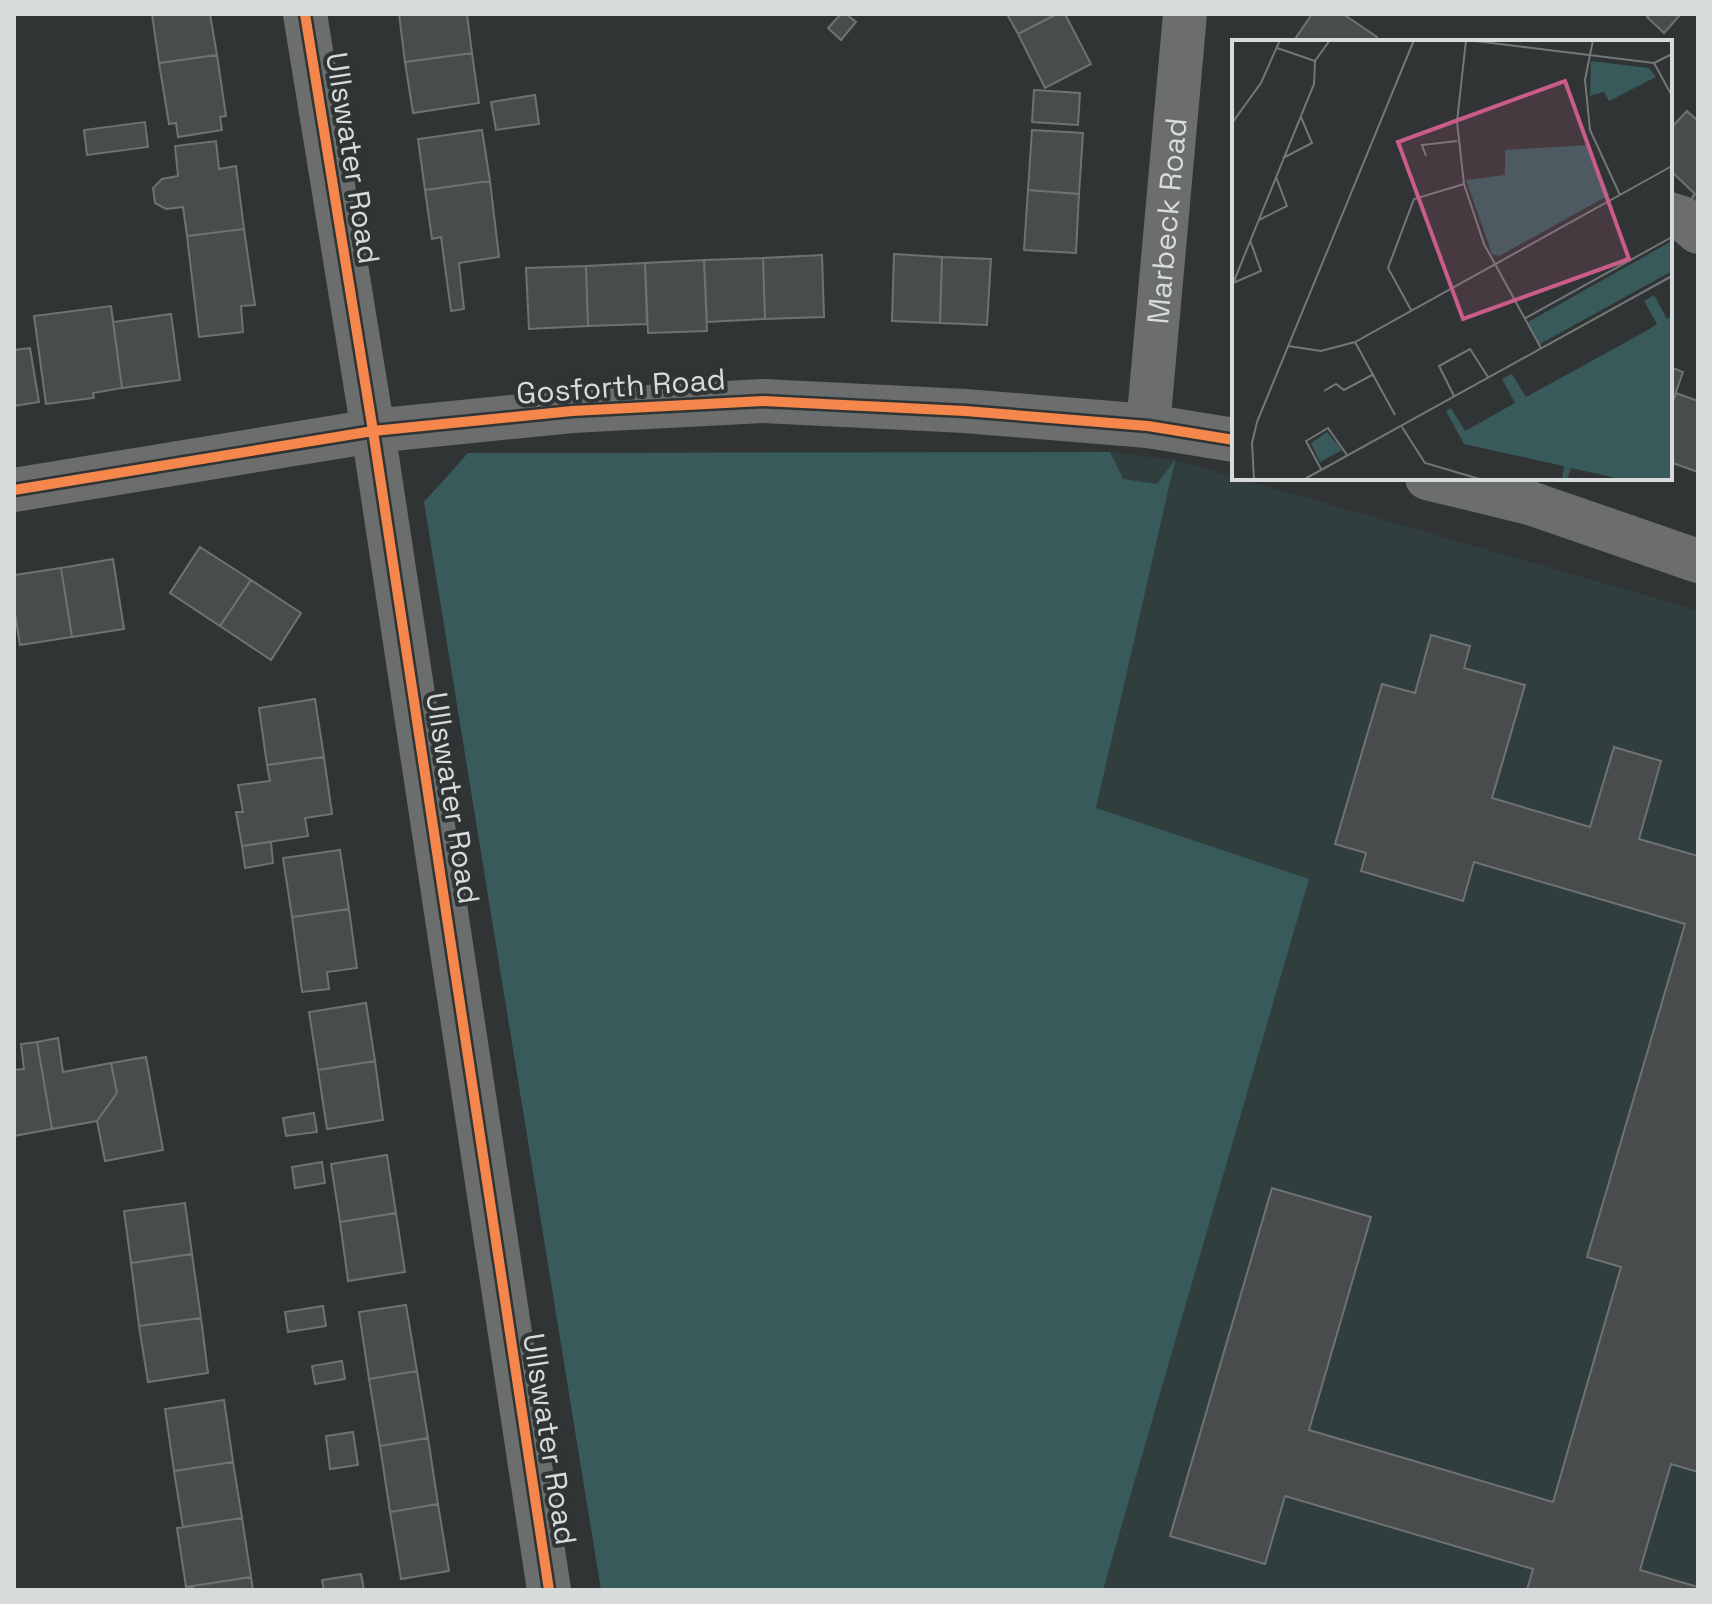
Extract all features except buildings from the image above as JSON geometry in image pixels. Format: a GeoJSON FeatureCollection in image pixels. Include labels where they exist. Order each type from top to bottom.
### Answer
{"type":"FeatureCollection","features":[{"type":"Feature","properties":{"kind":"street","name":"Ullswater Road"},"geometry":{"type":"LineString","coordinates":[[305,14],[373,431],[549,1590]]}},
{"type":"Feature","properties":{"kind":"street","name":"Marbeck Road"},"geometry":{"type":"LineString","coordinates":[[1148,426],[1185,14]]}},
{"type":"Feature","properties":{"kind":"street"},"geometry":{"type":"LineString","coordinates":[[1672,215],[1682,218],[1698,232]]}},
{"type":"Feature","properties":{"kind":"street","name":"Gosforth Road"},"geometry":{"type":"LineString","coordinates":[[14,490],[373,431],[572,411],[763,401],[965,411],[1148,426],[1232,440]]}},
{"type":"Feature","properties":{"kind":"street"},"geometry":{"type":"LineString","coordinates":[[1443,480],[1533,491],[1698,561]]}},
{"type":"Feature","properties":{"kind":"shaded area"},"geometry":{"type":"Polygon","coordinates":[[[1110,452],[1175,460],[1232,476],[1232,480],[1245,480],[1698,612],[1698,1590],[601,1590],[424,502],[468,453],[1110,452]]]}},
{"type":"Feature","properties":{"kind":"shaded area"},"geometry":{"type":"Polygon","coordinates":[[[1110,452],[1123,479],[1157,484],[1175,460],[1096,808],[1309,879],[1103,1590],[601,1590],[424,502],[468,453],[1110,452]]]}},
{"type":"Feature","properties":{"kind":"cycle path"},"geometry":{"type":"LineString","coordinates":[[305,14],[373,431],[549,1590]]}},
{"type":"Feature","properties":{"kind":"cycle path"},"geometry":{"type":"LineString","coordinates":[[14,490],[373,431],[572,411],[763,401],[965,411],[1148,426],[1232,440]]}}]}
